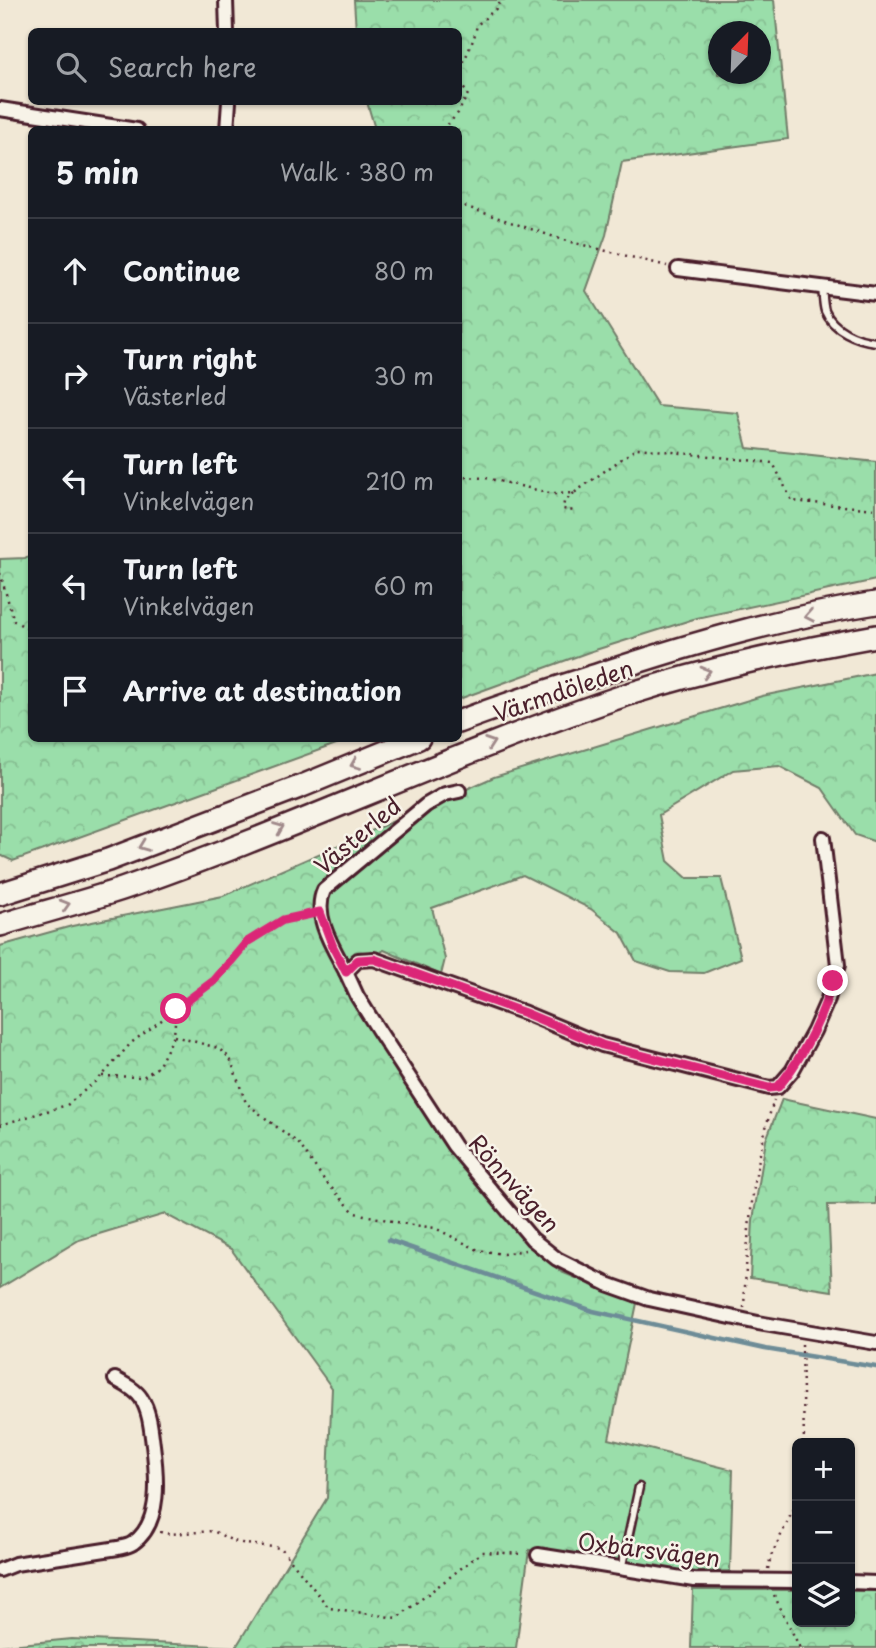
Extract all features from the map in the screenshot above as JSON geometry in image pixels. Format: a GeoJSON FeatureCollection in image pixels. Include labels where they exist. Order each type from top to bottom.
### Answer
{"type":"FeatureCollection","features":[{"type":"Feature","properties":{"kind":"highway","name":"Värmdöleden"},"geometry":{"type":"LineString","coordinates":[[462,720],[682,647],[777,622],[876,603]]}},
{"type":"Feature","properties":{"kind":"highway","name":"Värmdöleden"},"geometry":{"type":"LineString","coordinates":[[0,925],[121,889],[239,845],[476,748],[631,693],[715,669],[876,636]]}},
{"type":"Feature","properties":{"kind":"highway"},"geometry":{"type":"LineString","coordinates":[[0,894],[108,860],[409,742]]}},
{"type":"Feature","properties":{"kind":"street"},"geometry":{"type":"LineString","coordinates":[[226,0],[227,28]]}},
{"type":"Feature","properties":{"kind":"street"},"geometry":{"type":"LineString","coordinates":[[228,126],[229,105]]}},
{"type":"Feature","properties":{"kind":"street"},"geometry":{"type":"LineString","coordinates":[[0,108],[112,126]]}},
{"type":"Feature","properties":{"kind":"street"},"geometry":{"type":"LineString","coordinates":[[678,269],[876,295]]}},
{"type":"Feature","properties":{"kind":"street","name":"Västerled"},"geometry":{"type":"LineString","coordinates":[[346,972],[320,912],[320,897],[330,884],[426,805],[445,794],[458,791]]}},
{"type":"Feature","properties":{"kind":"street"},"geometry":{"type":"LineString","coordinates":[[346,972],[358,960],[374,959],[525,1013],[602,1045],[769,1088],[778,1087],[792,1070],[814,1031],[828,999],[838,965],[823,838]]}},
{"type":"Feature","properties":{"kind":"street","name":"Rönnvägen"},"geometry":{"type":"LineString","coordinates":[[346,972],[357,996],[444,1132],[521,1227],[542,1247],[579,1271],[624,1291],[694,1310],[876,1343]]}},
{"type":"Feature","properties":{"kind":"street"},"geometry":{"type":"LineString","coordinates":[[0,1570],[15,1564],[132,1544],[145,1528],[155,1495],[149,1419],[137,1393],[115,1379]]}},
{"type":"Feature","properties":{"kind":"street","name":"Oxbärsvägen"},"geometry":{"type":"LineString","coordinates":[[538,1555],[694,1580],[792,1581]]}},
{"type":"Feature","properties":{"kind":"street"},"geometry":{"type":"LineString","coordinates":[[855,1582],[876,1583]]}},
{"type":"Feature","properties":{"kind":"lane"},"geometry":{"type":"LineString","coordinates":[[822,288],[825,311],[833,321],[853,337],[876,342]]}},
{"type":"Feature","properties":{"kind":"lane"},"geometry":{"type":"LineString","coordinates":[[621,1570],[639,1487]]}},
{"type":"Feature","properties":{"kind":"path"},"geometry":{"type":"LineString","coordinates":[[462,66],[477,25],[499,6],[499,0]]}},
{"type":"Feature","properties":{"kind":"path"},"geometry":{"type":"LineString","coordinates":[[447,126],[458,113],[468,94],[462,86]]}},
{"type":"Feature","properties":{"kind":"path"},"geometry":{"type":"LineString","coordinates":[[462,205],[563,240],[678,269]]}},
{"type":"Feature","properties":{"kind":"path"},"geometry":{"type":"LineString","coordinates":[[574,512],[564,509],[564,502],[637,448],[773,463],[792,501],[876,509]]}},
{"type":"Feature","properties":{"kind":"path"},"geometry":{"type":"LineString","coordinates":[[462,477],[486,478],[554,495],[574,494]]}},
{"type":"Feature","properties":{"kind":"path"},"geometry":{"type":"LineString","coordinates":[[0,573],[14,621],[28,629]]}},
{"type":"Feature","properties":{"kind":"path"},"geometry":{"type":"LineString","coordinates":[[0,1125],[67,1105],[102,1076],[131,1043],[215,980],[247,942],[283,920],[320,912]]}},
{"type":"Feature","properties":{"kind":"path"},"geometry":{"type":"LineString","coordinates":[[102,1076],[143,1077],[158,1068],[174,1036],[176,1009]]}},
{"type":"Feature","properties":{"kind":"path"},"geometry":{"type":"LineString","coordinates":[[174,1036],[218,1048],[230,1058],[246,1102],[299,1144],[325,1181],[355,1213],[435,1228],[478,1250],[503,1254],[542,1247]]}},
{"type":"Feature","properties":{"kind":"path"},"geometry":{"type":"LineString","coordinates":[[743,1320],[748,1225],[762,1139],[778,1087]]}},
{"type":"Feature","properties":{"kind":"path"},"geometry":{"type":"LineString","coordinates":[[802,1330],[804,1438]]}},
{"type":"Feature","properties":{"kind":"path"},"geometry":{"type":"LineString","coordinates":[[792,1512],[771,1556],[766,1573],[785,1621],[800,1648]]}},
{"type":"Feature","properties":{"kind":"path"},"geometry":{"type":"LineString","coordinates":[[145,1528],[170,1534],[212,1531],[233,1541],[282,1548],[329,1608],[397,1618],[482,1552],[538,1555]]}},
{"type":"Feature","properties":{"kind":"green space"},"geometry":{"type":"Polygon","coordinates":[[[354,0],[774,0],[788,139],[622,162],[606,235],[586,291],[658,406],[738,413],[747,448],[876,462],[876,580],[697,618],[589,652],[462,698],[462,126],[374,126],[368,105],[462,105],[462,28],[356,28],[354,0]]]}},
{"type":"Feature","properties":{"kind":"green space"},"geometry":{"type":"Polygon","coordinates":[[[28,556],[28,742],[342,742],[13,861],[0,855],[0,559],[28,556]]]}},
{"type":"Feature","properties":{"kind":"green space"},"geometry":{"type":"Polygon","coordinates":[[[876,673],[876,842],[855,835],[822,788],[779,766],[733,770],[659,815],[668,861],[687,878],[721,878],[741,958],[704,973],[670,972],[636,961],[621,933],[591,909],[523,875],[432,908],[445,959],[441,975],[384,950],[341,982],[435,1129],[518,1234],[561,1272],[637,1303],[609,1439],[733,1470],[730,1571],[685,1572],[529,1550],[516,1648],[0,1648],[72,1639],[236,1647],[327,1498],[332,1388],[231,1249],[165,1214],[79,1240],[0,1288],[0,946],[72,926],[223,896],[494,777],[762,696],[876,673]]]}},
{"type":"Feature","properties":{"kind":"green space"},"geometry":{"type":"Polygon","coordinates":[[[782,1099],[876,1119],[876,1204],[828,1205],[832,1291],[750,1278],[753,1220],[766,1140],[782,1099]]]}},
{"type":"Feature","properties":{"kind":"green space"},"geometry":{"type":"Polygon","coordinates":[[[693,1590],[792,1590],[792,1627],[855,1627],[855,1591],[876,1591],[876,1648],[691,1648],[693,1590]]]}},
{"type":"Feature","properties":{"kind":"waterway"},"geometry":{"type":"LineString","coordinates":[[388,1240],[593,1311],[765,1349],[876,1367]]}},
{"type":"Feature","properties":{"kind":"route"},"geometry":{"type":"LineString","coordinates":[[176,1009],[215,980],[247,942],[283,920],[320,912],[346,972],[352,964],[364,958],[396,965],[602,1045],[769,1088],[778,1087],[792,1070],[814,1031],[833,981]]}}]}
